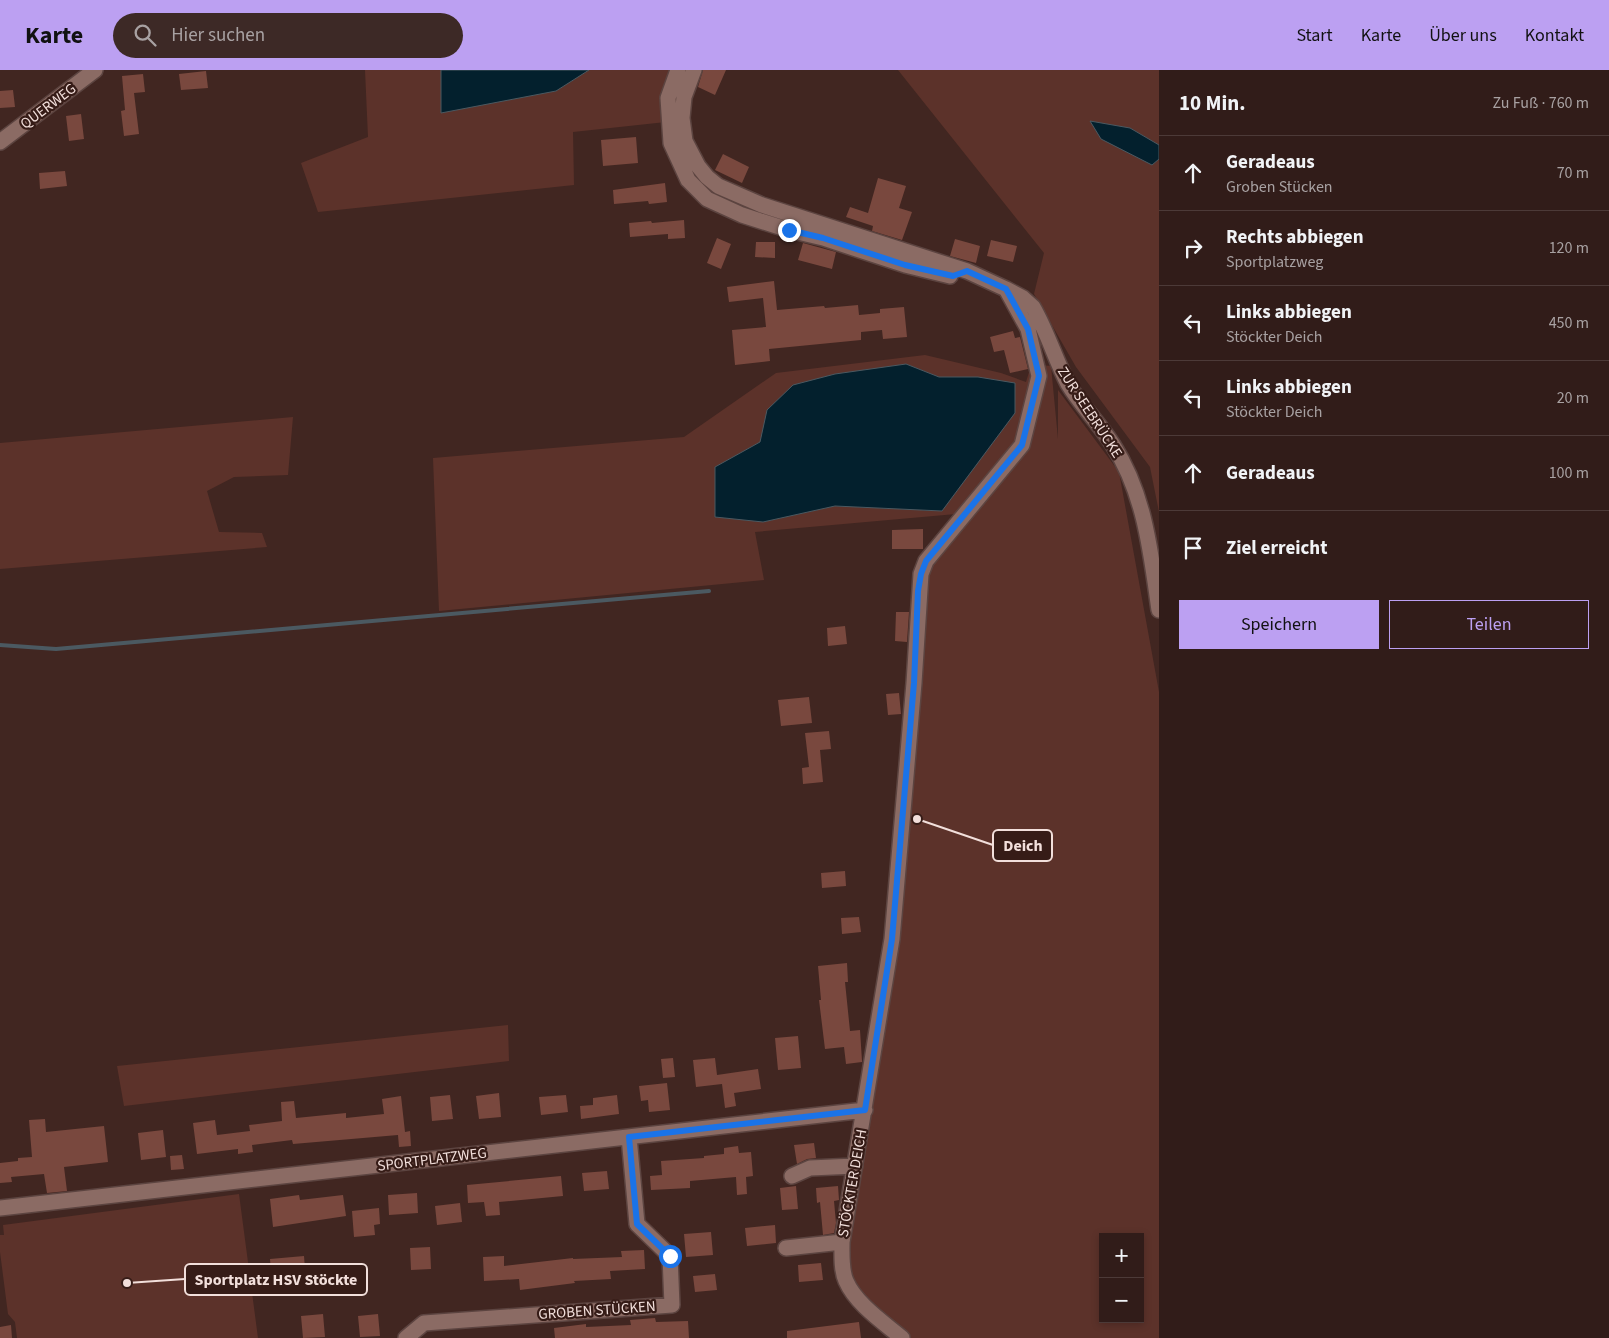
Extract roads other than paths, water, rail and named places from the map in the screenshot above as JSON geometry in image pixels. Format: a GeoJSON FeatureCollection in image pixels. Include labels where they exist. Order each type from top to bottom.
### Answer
{"type":"FeatureCollection","features":[{"type":"Feature","properties":{"kind":"street","name":"QUERWEG"},"geometry":{"type":"LineString","coordinates":[[0,142],[96,70]]}},
{"type":"Feature","properties":{"kind":"street"},"geometry":{"type":"LineString","coordinates":[[678,70],[668,98],[671,143],[688,180],[707,199],[742,215],[789,230],[823,238],[905,265],[953,276],[967,271]]}},
{"type":"Feature","properties":{"kind":"street"},"geometry":{"type":"LineString","coordinates":[[694,70],[684,97],[682,118],[685,141],[698,166],[718,186],[762,205],[967,271],[1006,289]]}},
{"type":"Feature","properties":{"kind":"street","name":"ZUR SEEBRÜCKE"},"geometry":{"type":"LineString","coordinates":[[1006,289],[1023,298],[1033,307],[1069,384],[1114,446],[1127,471],[1144,520],[1159,610]]}},
{"type":"Feature","properties":{"kind":"street","name":"STÖCKTER DEICH"},"geometry":{"type":"LineString","coordinates":[[902,1338],[861,1303],[846,1281],[842,1259],[842,1242],[892,939],[915,674],[918,591],[921,574],[926,561],[1022,445],[1039,376],[1028,329],[1006,289]]}},
{"type":"Feature","properties":{"kind":"street","name":"SPORTPLATZWEG"},"geometry":{"type":"LineString","coordinates":[[0,1208],[865,1110]]}},
{"type":"Feature","properties":{"kind":"street","name":"GROBEN STÜCKEN"},"geometry":{"type":"LineString","coordinates":[[406,1338],[424,1323],[672,1305],[670,1256],[637,1224],[629,1137]]}},
{"type":"Feature","properties":{"kind":"street"},"geometry":{"type":"LineString","coordinates":[[792,1176],[810,1168],[855,1166]]}},
{"type":"Feature","properties":{"kind":"street"},"geometry":{"type":"LineString","coordinates":[[786,1248],[842,1242]]}},
{"type":"Feature","properties":{"kind":"water"},"geometry":{"type":"Polygon","coordinates":[[[441,70],[589,70],[556,91],[441,113],[441,70]]]}},
{"type":"Feature","properties":{"kind":"water"},"geometry":{"type":"Polygon","coordinates":[[[1090,121],[1130,128],[1159,145],[1159,159],[1152,165],[1101,139],[1090,121]]]}},
{"type":"Feature","properties":{"kind":"water"},"geometry":{"type":"Polygon","coordinates":[[[906,364],[939,377],[978,377],[1015,383],[1015,413],[942,511],[835,506],[763,522],[715,517],[715,467],[760,442],[767,410],[793,385],[835,374],[906,364]]]}},
{"type":"Feature","properties":{"kind":"waterway"},"geometry":{"type":"LineString","coordinates":[[0,645],[56,649],[709,591]]}},
{"type":"Feature","properties":{"kind":"place","name":"Deich"},"geometry":{"type":"Point","coordinates":[917,819]}},
{"type":"Feature","properties":{"kind":"place","name":"Sportplatz HSV Stöckte"},"geometry":{"type":"Point","coordinates":[127,1283]}}]}
